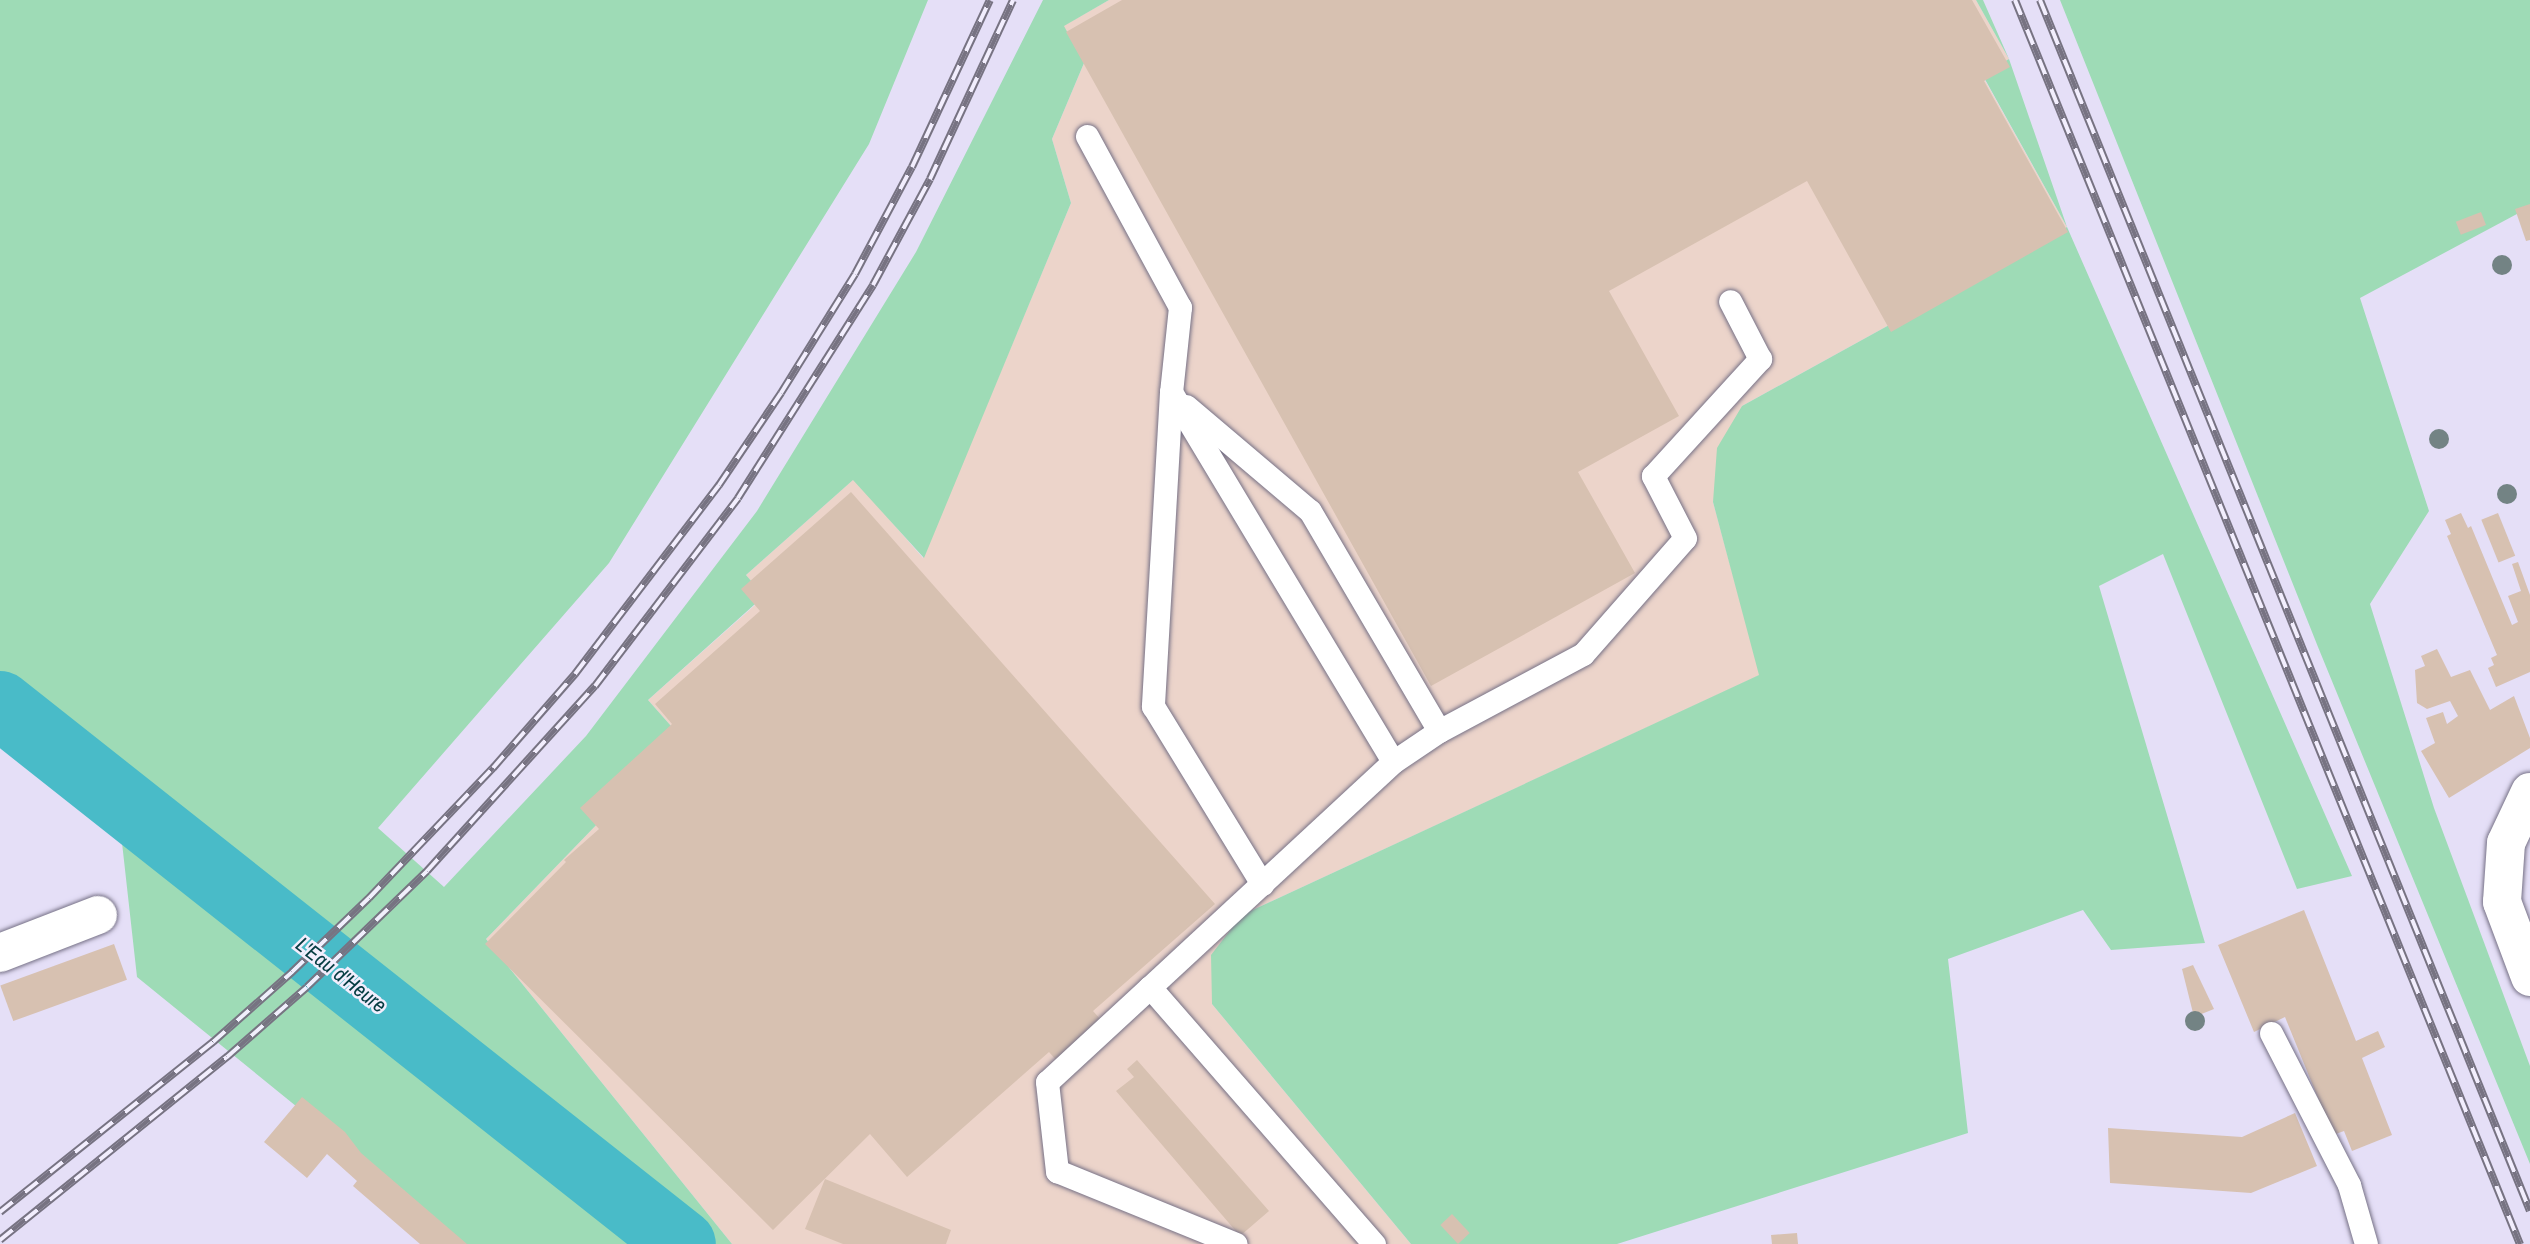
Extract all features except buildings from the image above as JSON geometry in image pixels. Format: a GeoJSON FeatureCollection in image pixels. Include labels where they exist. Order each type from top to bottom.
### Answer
{"type":"FeatureCollection","features":[{"type":"Feature","properties":{"kind":"street"},"geometry":{"type":"LineString","coordinates":[[2530,792],[2507,843],[2502,902],[2530,977]]}},
{"type":"Feature","properties":{"kind":"street"},"geometry":{"type":"LineString","coordinates":[[0,953],[98,915]]}},
{"type":"Feature","properties":{"kind":"lane"},"geometry":{"type":"LineString","coordinates":[[1087,136],[1180,307],[1171,392],[1153,706],[1262,884]]}},
{"type":"Feature","properties":{"kind":"lane"},"geometry":{"type":"LineString","coordinates":[[1236,1244],[1057,1171],[1047,1082],[1393,762],[1439,732],[1583,654],[1685,538],[1653,476],[1760,359],[1730,302]]}},
{"type":"Feature","properties":{"kind":"lane"},"geometry":{"type":"LineString","coordinates":[[1171,392],[1310,511],[1439,732]]}},
{"type":"Feature","properties":{"kind":"lane"},"geometry":{"type":"LineString","coordinates":[[1171,392],[1393,762]]}},
{"type":"Feature","properties":{"kind":"lane"},"geometry":{"type":"LineString","coordinates":[[1150,987],[1366,1241]]}},
{"type":"Feature","properties":{"kind":"lane"},"geometry":{"type":"LineString","coordinates":[[2272,1033],[2349,1185],[2366,1244]]}},
{"type":"Feature","properties":{"kind":"shaded area"},"geometry":{"type":"Polygon","coordinates":[[[1109,0],[1976,0],[2009,59],[1982,75],[2067,227],[1742,406],[1713,502],[1760,675],[1242,915],[1212,1004],[1411,1244],[732,1244],[486,939],[603,818],[687,744],[648,700],[764,597],[746,575],[854,479],[923,558],[1071,203],[1052,139],[1084,63],[1063,26],[1109,0]]]}},
{"type":"Feature","properties":{"kind":"green space"},"geometry":{"type":"Polygon","coordinates":[[[0,0],[928,0],[869,144],[609,563],[378,828],[444,887],[586,736],[757,511],[916,252],[1043,0],[1109,0],[1064,26],[1084,63],[1052,139],[1071,203],[924,558],[853,480],[746,575],[764,596],[648,700],[687,744],[603,818],[486,939],[732,1244],[466,1244],[137,977],[117,798],[0,705],[0,0]]]}},
{"type":"Feature","properties":{"kind":"green space"},"geometry":{"type":"Polygon","coordinates":[[[1976,0],[1983,0],[2009,59],[1976,0]]]}},
{"type":"Feature","properties":{"kind":"green space"},"geometry":{"type":"Polygon","coordinates":[[[2060,0],[2530,0],[2530,207],[2360,298],[2429,511],[2370,604],[2434,808],[2530,1066],[2530,1164],[2318,647],[2060,0]]]}},
{"type":"Feature","properties":{"kind":"green space"},"geometry":{"type":"Polygon","coordinates":[[[2009,59],[2067,227],[1982,74],[2009,59]]]}},
{"type":"Feature","properties":{"kind":"green space"},"geometry":{"type":"Polygon","coordinates":[[[2067,227],[2352,876],[2297,889],[2163,554],[2099,586],[2205,943],[2111,950],[2083,910],[1948,959],[1968,1133],[1617,1244],[1411,1244],[1212,1004],[1211,955],[1242,915],[1759,675],[1713,502],[1717,448],[1742,406],[2067,227]]]}},
{"type":"Feature","properties":{"kind":"waterway","name":"L'Eau d'Heure"},"geometry":{"type":"LineString","coordinates":[[0,705],[682,1244]]}},
{"type":"Feature","properties":{"kind":"railway"},"geometry":{"type":"LineString","coordinates":[[0,1212],[213,1042],[292,972],[369,898],[493,768],[575,674],[719,485],[781,393],[855,274],[912,167],[990,0]]}},
{"type":"Feature","properties":{"kind":"railway"},"geometry":{"type":"LineString","coordinates":[[0,1240],[227,1057],[307,987],[427,871],[595,686],[738,498],[873,285],[930,179],[1013,0]]}},
{"type":"Feature","properties":{"kind":"railway"},"geometry":{"type":"LineString","coordinates":[[2015,0],[2520,1244]]}},
{"type":"Feature","properties":{"kind":"railway"},"geometry":{"type":"LineString","coordinates":[[2040,0],[2530,1211]]}}]}
